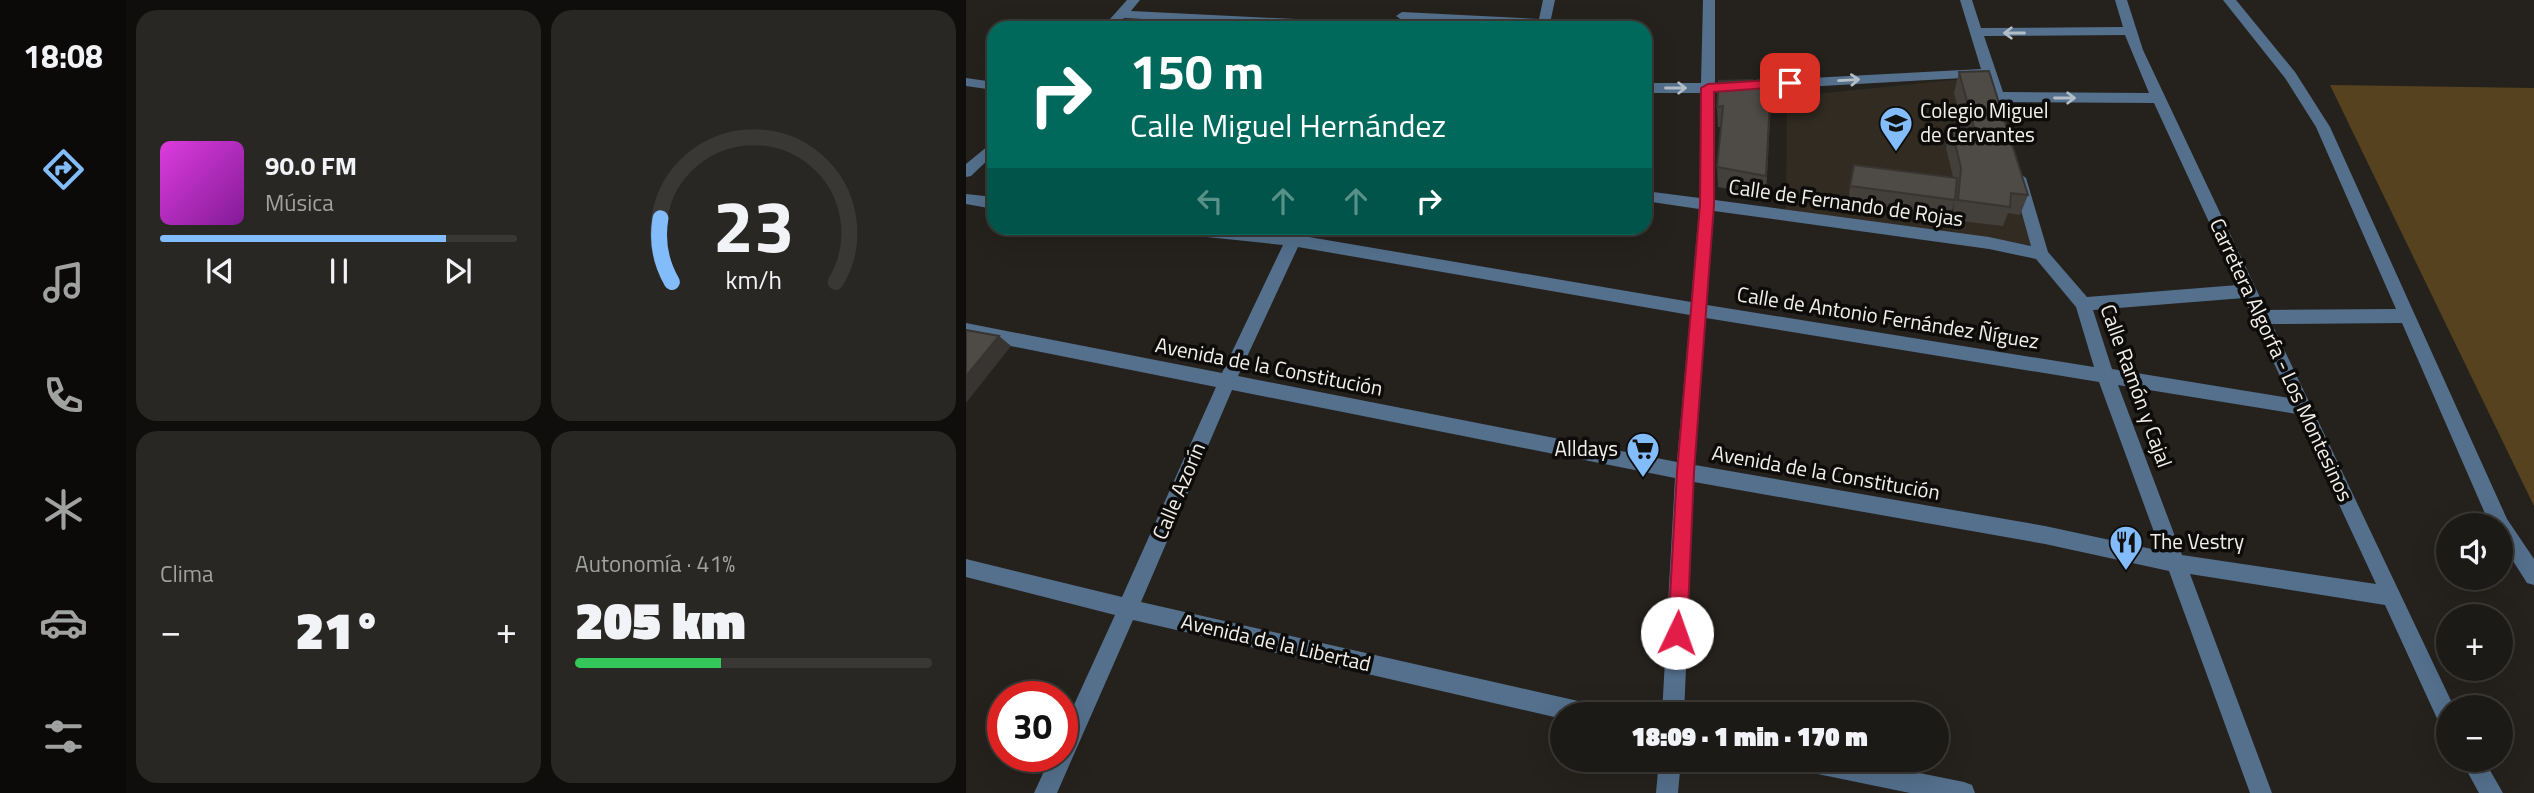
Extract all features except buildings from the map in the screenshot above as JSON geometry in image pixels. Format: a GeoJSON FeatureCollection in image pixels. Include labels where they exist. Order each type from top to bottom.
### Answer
{"type":"FeatureCollection","features":[{"type":"Feature","properties":{"kind":"street"},"geometry":{"type":"LineString","coordinates":[[1115,21],[1134,0]]}},
{"type":"Feature","properties":{"kind":"street"},"geometry":{"type":"LineString","coordinates":[[1400,21],[1410,0]]}},
{"type":"Feature","properties":{"kind":"street"},"geometry":{"type":"LineString","coordinates":[[1545,21],[1549,0]]}},
{"type":"Feature","properties":{"kind":"street"},"geometry":{"type":"LineString","coordinates":[[1674,702],[1685,472],[1707,205],[1709,0]]}},
{"type":"Feature","properties":{"kind":"street"},"geometry":{"type":"LineString","coordinates":[[1966,0],[1999,103],[2158,98]]}},
{"type":"Feature","properties":{"kind":"street","name":"Carretera Algorfa - Los Montesinos"},"geometry":{"type":"LineString","coordinates":[[2121,0],[2136,50],[2438,695]]}},
{"type":"Feature","properties":{"kind":"street"},"geometry":{"type":"LineString","coordinates":[[2229,0],[2290,75],[2323,127],[2495,513]]}},
{"type":"Feature","properties":{"kind":"street"},"geometry":{"type":"LineString","coordinates":[[1122,13],[1323,21]]}},
{"type":"Feature","properties":{"kind":"street"},"geometry":{"type":"LineString","coordinates":[[1976,32],[2132,31]]}},
{"type":"Feature","properties":{"kind":"street"},"geometry":{"type":"LineString","coordinates":[[1652,88],[1708,88],[1990,72]]}},
{"type":"Feature","properties":{"kind":"street"},"geometry":{"type":"LineString","coordinates":[[966,82],[987,85]]}},
{"type":"Feature","properties":{"kind":"street"},"geometry":{"type":"LineString","coordinates":[[966,172],[987,152]]}},
{"type":"Feature","properties":{"kind":"street","name":"Calle Ramón y Cajal"},"geometry":{"type":"LineString","coordinates":[[2015,162],[2041,254],[2083,304],[2106,376],[2261,793]]}},
{"type":"Feature","properties":{"kind":"street","name":"Calle de Fernando de Rojas"},"geometry":{"type":"LineString","coordinates":[[1652,197],[1989,243],[2041,254]]}},
{"type":"Feature","properties":{"kind":"street"},"geometry":{"type":"LineString","coordinates":[[966,199],[987,202]]}},
{"type":"Feature","properties":{"kind":"street","name":"Calle Azorín"},"geometry":{"type":"LineString","coordinates":[[1078,721],[1130,609],[1226,382],[1296,235]]}},
{"type":"Feature","properties":{"kind":"street","name":"Calle de Antonio Fernández Ñíguez"},"geometry":{"type":"LineString","coordinates":[[1301,235],[1699,310],[2301,407]]}},
{"type":"Feature","properties":{"kind":"street"},"geometry":{"type":"LineString","coordinates":[[2083,304],[2248,291]]}},
{"type":"Feature","properties":{"kind":"street"},"geometry":{"type":"LineString","coordinates":[[2261,317],[2406,316]]}},
{"type":"Feature","properties":{"kind":"street","name":"Avenida de la Constitución"},"geometry":{"type":"LineString","coordinates":[[966,330],[1685,472],[2045,535],[2176,563],[2391,596]]}},
{"type":"Feature","properties":{"kind":"street"},"geometry":{"type":"LineString","coordinates":[[2513,544],[2534,576]]}},
{"type":"Feature","properties":{"kind":"street","name":"Avenida de la Libertad"},"geometry":{"type":"LineString","coordinates":[[966,568],[1130,609],[1550,705]]}},
{"type":"Feature","properties":{"kind":"street","name":"Calle Azorín"},"geometry":{"type":"LineString","coordinates":[[1045,793],[1055,772]]}},
{"type":"Feature","properties":{"kind":"street"},"geometry":{"type":"LineString","coordinates":[[1667,793],[1669,772]]}},
{"type":"Feature","properties":{"kind":"street"},"geometry":{"type":"LineString","coordinates":[[1861,772],[1964,793]]}},
{"type":"Feature","properties":{"kind":"street"},"geometry":{"type":"LineString","coordinates":[[2470,772],[2478,793]]}},
{"type":"Feature","properties":{"kind":"street"},"geometry":{"type":"LineString","coordinates":[[2479,772],[2492,793]]}},
{"type":"Feature","properties":{"kind":"shaded area","name":"Colegio Miguel de Cervantes"},"geometry":{"type":"Polygon","coordinates":[[[1982,77],[2032,245],[1786,210],[1787,97],[1982,77]]]}},
{"type":"Feature","properties":{"kind":"shaded area"},"geometry":{"type":"Polygon","coordinates":[[[2330,85],[2534,88],[2534,506],[2330,85]]]}},
{"type":"Feature","properties":{"kind":"place","name":"Colegio Miguel de Cervantes"},"geometry":{"type":"Point","coordinates":[1896,153]}},
{"type":"Feature","properties":{"kind":"place","name":"Alldays"},"geometry":{"type":"Point","coordinates":[1643,479]}},
{"type":"Feature","properties":{"kind":"place","name":"The Vestry"},"geometry":{"type":"Point","coordinates":[2126,572]}},
{"type":"Feature","properties":{"kind":"route"},"geometry":{"type":"LineString","coordinates":[[1677,633],[1685,472],[1707,205],[1708,88],[1790,83]]}}]}
